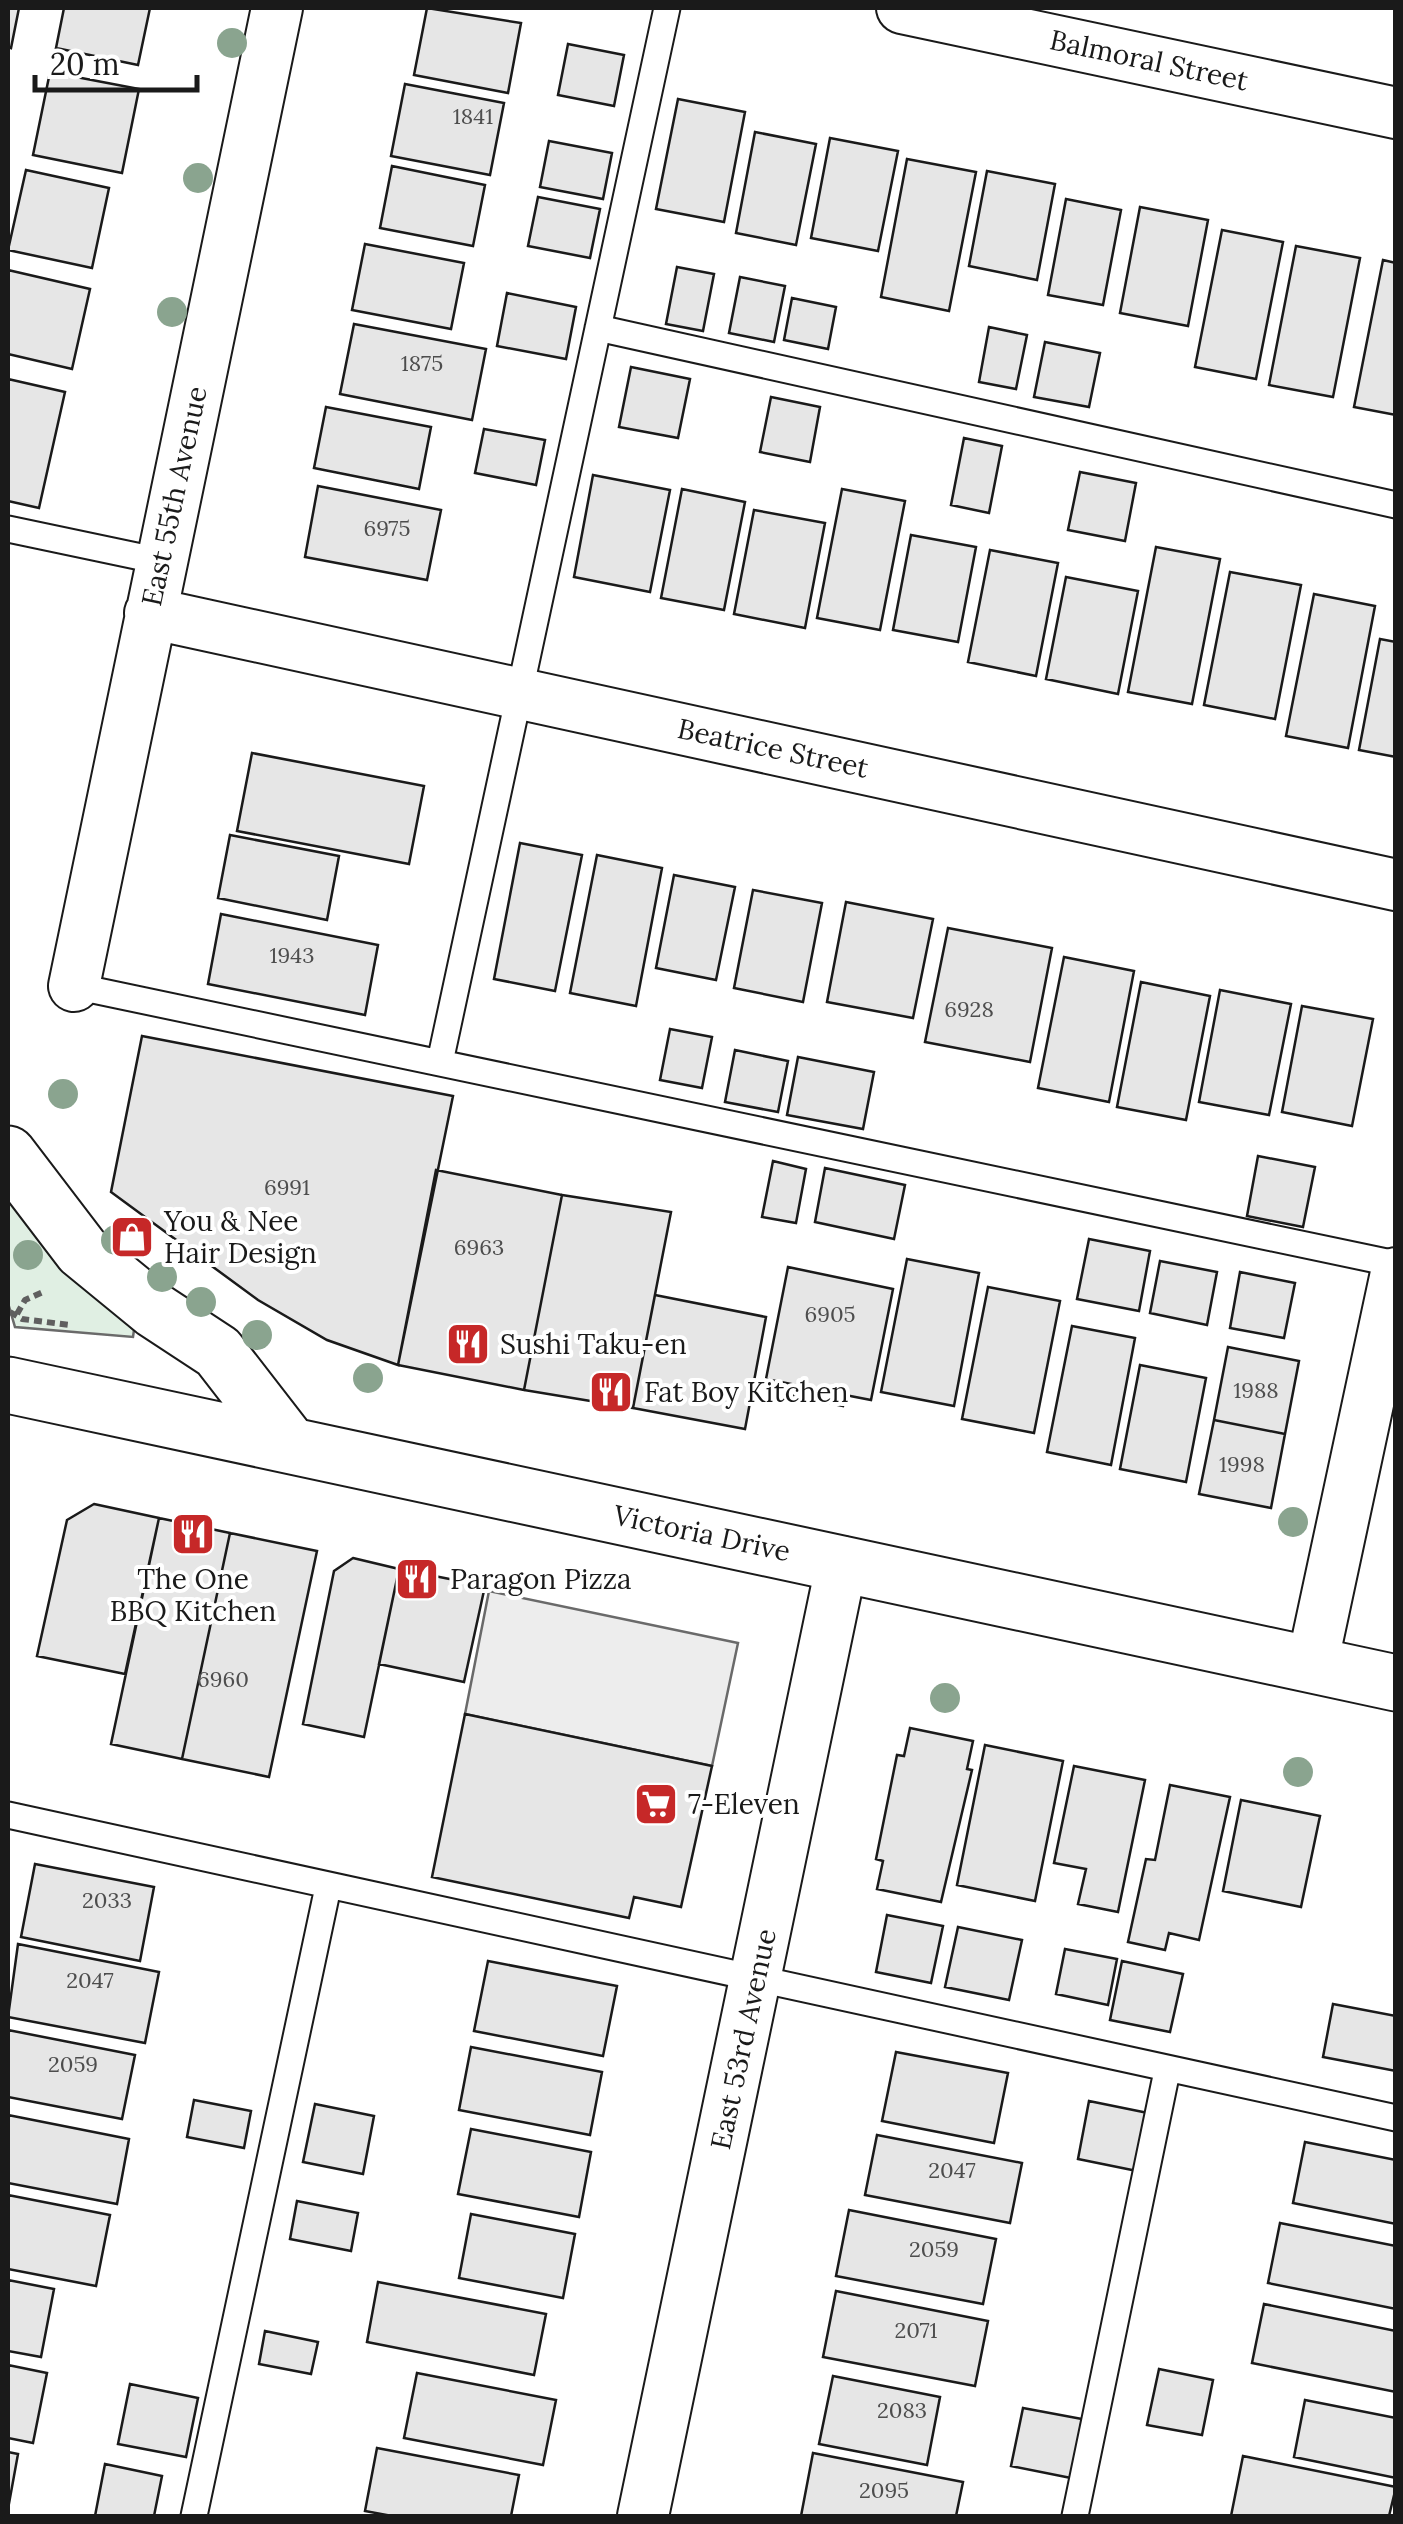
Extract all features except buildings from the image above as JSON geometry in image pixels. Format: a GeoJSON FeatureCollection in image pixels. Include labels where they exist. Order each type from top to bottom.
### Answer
{"type":"FeatureCollection","features":[{"type":"Feature","properties":{"kind":"street","name":"East 55th Avenue"},"geometry":{"type":"LineString","coordinates":[[74,986],[277,8]]}},
{"type":"Feature","properties":{"kind":"street","name":"Balmoral Street"},"geometry":{"type":"LineString","coordinates":[[902,8],[1396,113]]}},
{"type":"Feature","properties":{"kind":"street","name":"Beatrice Street"},"geometry":{"type":"LineString","coordinates":[[150,612],[1396,886]]}},
{"type":"Feature","properties":{"kind":"street"},"geometry":{"type":"LineString","coordinates":[[8,1154],[82,1251],[154,1310],[218,1352],[287,1442]]}},
{"type":"Feature","properties":{"kind":"street"},"geometry":{"type":"LineString","coordinates":[[1312,1666],[1396,1273]]}},
{"type":"Feature","properties":{"kind":"street","name":"Victoria Drive"},"geometry":{"type":"LineString","coordinates":[[8,1385],[1396,1683]]}},
{"type":"Feature","properties":{"kind":"street","name":"East 53rd Avenue"},"geometry":{"type":"LineString","coordinates":[[643,2516],[842,1562]]}},
{"type":"Feature","properties":{"kind":"lane"},"geometry":{"type":"LineString","coordinates":[[440,1062],[667,8]]}},
{"type":"Feature","properties":{"kind":"lane"},"geometry":{"type":"LineString","coordinates":[[598,328],[1396,505]]}},
{"type":"Feature","properties":{"kind":"lane"},"geometry":{"type":"LineString","coordinates":[[8,529],[160,560]]}},
{"type":"Feature","properties":{"kind":"lane"},"geometry":{"type":"LineString","coordinates":[[74,986],[1396,1264]]}},
{"type":"Feature","properties":{"kind":"lane"},"geometry":{"type":"LineString","coordinates":[[8,1816],[1396,2118]]}},
{"type":"Feature","properties":{"kind":"lane"},"geometry":{"type":"LineString","coordinates":[[194,2516],[328,1887]]}},
{"type":"Feature","properties":{"kind":"lane"},"geometry":{"type":"LineString","coordinates":[[1075,2516],[1168,2071]]}},
{"type":"Feature","properties":{"kind":"path"},"geometry":{"type":"LineString","coordinates":[[10,1312],[22,1319],[70,1325]]}},
{"type":"Feature","properties":{"kind":"green space"},"geometry":{"type":"Polygon","coordinates":[[[8,1184],[77,1277],[134,1330],[133,1337],[15,1327],[8,1303],[8,1184]]]}},
{"type":"Feature","properties":{"kind":"shaded area"},"geometry":{"type":"Polygon","coordinates":[[[489,1591],[738,1643],[712,1766],[465,1714],[489,1591]]]}},
{"type":"Feature","properties":{"kind":"place","name":"You & Nee Hair Design"},"geometry":{"type":"Point","coordinates":[132,1237]}},
{"type":"Feature","properties":{"kind":"place","name":"Sushi Taku-en"},"geometry":{"type":"Point","coordinates":[468,1344]}},
{"type":"Feature","properties":{"kind":"place","name":"Fat Boy Kitchen"},"geometry":{"type":"Point","coordinates":[611,1392]}},
{"type":"Feature","properties":{"kind":"place","name":"The One BBQ Kitchen"},"geometry":{"type":"Point","coordinates":[193,1534]}},
{"type":"Feature","properties":{"kind":"place","name":"Paragon Pizza"},"geometry":{"type":"Point","coordinates":[417,1579]}},
{"type":"Feature","properties":{"kind":"place","name":"7-Eleven"},"geometry":{"type":"Point","coordinates":[656,1804]}}]}
